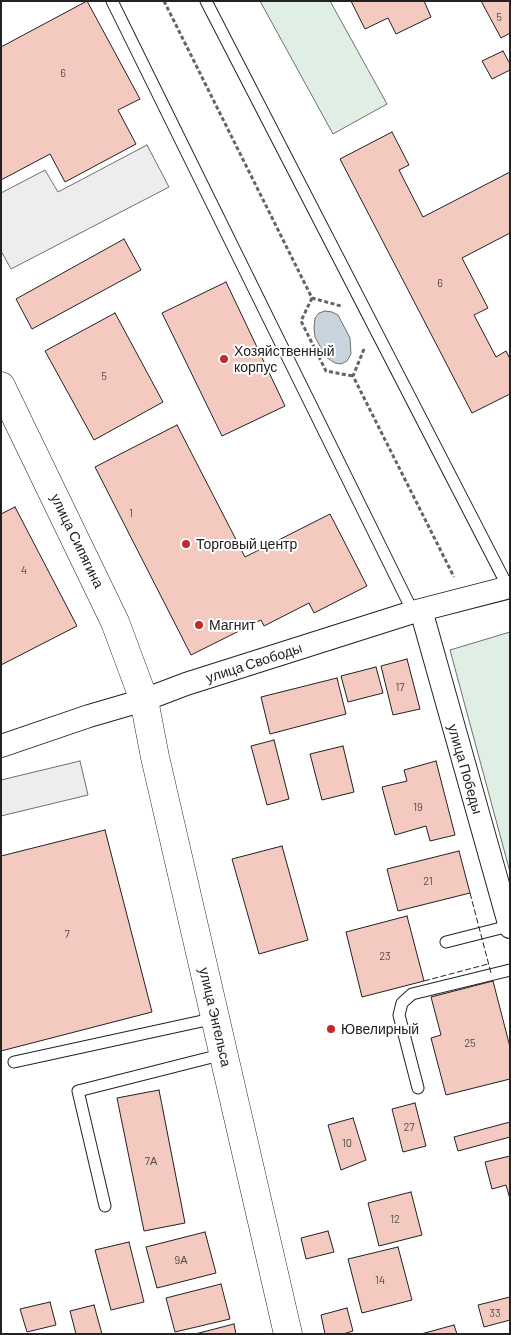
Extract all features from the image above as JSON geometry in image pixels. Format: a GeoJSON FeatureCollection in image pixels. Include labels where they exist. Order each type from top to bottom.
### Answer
{"type":"FeatureCollection","features":[{"type":"Feature","properties":{"kind":"street","name":"улица Сипягина"},"geometry":{"type":"LineString","coordinates":[[1,386],[115,622],[144,700]]}},
{"type":"Feature","properties":{"kind":"street","name":"улица Свободы"},"geometry":{"type":"LineString","coordinates":[[1,746],[89,716],[144,700],[186,684],[417,611],[509,589]]}},
{"type":"Feature","properties":{"kind":"street","name":"улица Победы"},"geometry":{"type":"LineString","coordinates":[[417,611],[510,927]]}},
{"type":"Feature","properties":{"kind":"street","name":"улица Энгельса"},"geometry":{"type":"LineString","coordinates":[[144,700],[288,1334]]}},
{"type":"Feature","properties":{"kind":"lane"},"geometry":{"type":"LineString","coordinates":[[112,1],[417,611]]}},
{"type":"Feature","properties":{"kind":"lane"},"geometry":{"type":"LineString","coordinates":[[206,1],[509,589]]}},
{"type":"Feature","properties":{"kind":"lane"},"geometry":{"type":"LineString","coordinates":[[446,942],[510,927]]}},
{"type":"Feature","properties":{"kind":"lane"},"geometry":{"type":"LineString","coordinates":[[418,1088],[399,1016],[402,1003],[412,994],[510,970]]}},
{"type":"Feature","properties":{"kind":"lane"},"geometry":{"type":"LineString","coordinates":[[14,1062],[216,1018]]}},
{"type":"Feature","properties":{"kind":"lane"},"geometry":{"type":"LineString","coordinates":[[105,1206],[78,1092],[224,1054]]}},
{"type":"Feature","properties":{"kind":"path"},"geometry":{"type":"LineString","coordinates":[[164,1],[312,298],[340,305],[345,314]]}},
{"type":"Feature","properties":{"kind":"path"},"geometry":{"type":"LineString","coordinates":[[312,298],[300,321],[326,371],[353,376]]}},
{"type":"Feature","properties":{"kind":"path"},"geometry":{"type":"LineString","coordinates":[[364,349],[353,376],[456,580]]}},
{"type":"Feature","properties":{"kind":"green space"},"geometry":{"type":"Polygon","coordinates":[[[260,1],[330,1],[387,104],[333,134],[260,1]]]}},
{"type":"Feature","properties":{"kind":"green space"},"geometry":{"type":"Polygon","coordinates":[[[510,632],[510,872],[450,650],[510,632]]]}},
{"type":"Feature","properties":{"kind":"shaded area"},"geometry":{"type":"Polygon","coordinates":[[[147,145],[169,187],[11,269],[1,251],[1,193],[45,170],[58,192],[147,145]]]}},
{"type":"Feature","properties":{"kind":"shaded area"},"geometry":{"type":"Polygon","coordinates":[[[325,311],[338,315],[350,338],[351,354],[347,361],[341,364],[335,363],[326,357],[315,337],[315,318],[319,313],[325,311]]]}},
{"type":"Feature","properties":{"kind":"shaded area"},"geometry":{"type":"Polygon","coordinates":[[[80,761],[88,795],[1,816],[1,780],[80,761]]]}},
{"type":"Feature","properties":{"kind":"building"},"geometry":{"type":"Polygon","coordinates":[[[87,1],[140,99],[118,110],[136,144],[65,182],[50,154],[1,180],[1,47],[87,1]]]}},
{"type":"Feature","properties":{"kind":"building"},"geometry":{"type":"Polygon","coordinates":[[[351,1],[424,1],[431,17],[396,34],[388,18],[365,29],[351,1]]]}},
{"type":"Feature","properties":{"kind":"building"},"geometry":{"type":"Polygon","coordinates":[[[481,1],[510,1],[510,33],[501,38],[481,1]]]}},
{"type":"Feature","properties":{"kind":"building"},"geometry":{"type":"Polygon","coordinates":[[[503,51],[510,64],[510,70],[492,79],[482,61],[503,51]]]}},
{"type":"Feature","properties":{"kind":"building"},"geometry":{"type":"Polygon","coordinates":[[[392,132],[409,165],[399,170],[423,217],[510,172],[510,233],[462,258],[488,308],[474,315],[496,357],[506,351],[510,359],[510,394],[472,413],[340,159],[392,132]]]}},
{"type":"Feature","properties":{"kind":"building"},"geometry":{"type":"Polygon","coordinates":[[[124,239],[141,270],[32,329],[16,299],[124,239]]]}},
{"type":"Feature","properties":{"kind":"building","name":"Хозяйственный корпус"},"geometry":{"type":"Polygon","coordinates":[[[226,282],[285,406],[222,436],[162,313],[226,282]]]}},
{"type":"Feature","properties":{"kind":"building"},"geometry":{"type":"Polygon","coordinates":[[[115,313],[163,402],[94,440],[45,351],[115,313]]]}},
{"type":"Feature","properties":{"kind":"building","name":"Торговый центр"},"geometry":{"type":"Polygon","coordinates":[[[177,425],[245,557],[330,514],[367,586],[314,613],[309,603],[264,626],[261,620],[191,655],[95,467],[177,425]]]}},
{"type":"Feature","properties":{"kind":"building"},"geometry":{"type":"Polygon","coordinates":[[[15,507],[77,626],[1,665],[1,514],[15,507]]]}},
{"type":"Feature","properties":{"kind":"building"},"geometry":{"type":"Polygon","coordinates":[[[407,659],[420,709],[393,715],[381,666],[407,659]]]}},
{"type":"Feature","properties":{"kind":"building"},"geometry":{"type":"Polygon","coordinates":[[[376,667],[383,693],[348,702],[341,676],[376,667]]]}},
{"type":"Feature","properties":{"kind":"building"},"geometry":{"type":"Polygon","coordinates":[[[337,678],[346,714],[270,734],[261,697],[337,678]]]}},
{"type":"Feature","properties":{"kind":"building"},"geometry":{"type":"Polygon","coordinates":[[[274,740],[289,799],[267,805],[251,746],[274,740]]]}},
{"type":"Feature","properties":{"kind":"building"},"geometry":{"type":"Polygon","coordinates":[[[343,746],[354,792],[322,800],[310,754],[343,746]]]}},
{"type":"Feature","properties":{"kind":"building"},"geometry":{"type":"Polygon","coordinates":[[[436,761],[455,835],[430,841],[426,826],[395,835],[382,787],[407,781],[404,770],[436,761]]]}},
{"type":"Feature","properties":{"kind":"building"},"geometry":{"type":"Polygon","coordinates":[[[105,830],[152,1012],[1,1051],[1,856],[105,830]]]}},
{"type":"Feature","properties":{"kind":"building"},"geometry":{"type":"Polygon","coordinates":[[[282,846],[308,940],[259,954],[232,859],[282,846]]]}},
{"type":"Feature","properties":{"kind":"building"},"geometry":{"type":"Polygon","coordinates":[[[459,851],[470,893],[398,911],[387,869],[459,851]]]}},
{"type":"Feature","properties":{"kind":"building"},"geometry":{"type":"Polygon","coordinates":[[[407,916],[424,981],[362,997],[346,932],[407,916]]]}},
{"type":"Feature","properties":{"kind":"building"},"geometry":{"type":"Polygon","coordinates":[[[493,981],[510,1047],[510,1079],[446,1095],[431,1038],[441,1035],[431,997],[493,981]]]}},
{"type":"Feature","properties":{"kind":"building"},"geometry":{"type":"Polygon","coordinates":[[[159,1090],[185,1223],[144,1231],[117,1098],[159,1090]]]}},
{"type":"Feature","properties":{"kind":"building"},"geometry":{"type":"Polygon","coordinates":[[[415,1103],[426,1146],[403,1152],[392,1109],[415,1103]]]}},
{"type":"Feature","properties":{"kind":"building"},"geometry":{"type":"Polygon","coordinates":[[[353,1118],[366,1160],[341,1170],[328,1125],[353,1118]]]}},
{"type":"Feature","properties":{"kind":"building"},"geometry":{"type":"Polygon","coordinates":[[[510,1122],[510,1137],[458,1151],[454,1137],[510,1122]]]}},
{"type":"Feature","properties":{"kind":"building"},"geometry":{"type":"Polygon","coordinates":[[[510,1156],[510,1199],[506,1185],[492,1189],[485,1162],[510,1156]]]}},
{"type":"Feature","properties":{"kind":"building"},"geometry":{"type":"Polygon","coordinates":[[[411,1192],[422,1235],[379,1246],[368,1203],[411,1192]]]}},
{"type":"Feature","properties":{"kind":"building"},"geometry":{"type":"Polygon","coordinates":[[[328,1231],[334,1252],[306,1259],[301,1238],[328,1231]]]}},
{"type":"Feature","properties":{"kind":"building"},"geometry":{"type":"Polygon","coordinates":[[[205,1232],[216,1273],[157,1288],[146,1247],[205,1232]]]}},
{"type":"Feature","properties":{"kind":"building"},"geometry":{"type":"Polygon","coordinates":[[[129,1242],[144,1302],[111,1310],[95,1250],[129,1242]]]}},
{"type":"Feature","properties":{"kind":"building"},"geometry":{"type":"Polygon","coordinates":[[[398,1247],[412,1300],[362,1313],[348,1259],[398,1247]]]}},
{"type":"Feature","properties":{"kind":"building"},"geometry":{"type":"Polygon","coordinates":[[[221,1284],[230,1319],[175,1332],[166,1298],[221,1284]]]}},
{"type":"Feature","properties":{"kind":"building"},"geometry":{"type":"Polygon","coordinates":[[[510,1297],[510,1320],[484,1327],[478,1305],[510,1297]]]}},
{"type":"Feature","properties":{"kind":"building"},"geometry":{"type":"Polygon","coordinates":[[[50,1302],[56,1325],[27,1332],[20,1309],[50,1302]]]}},
{"type":"Feature","properties":{"kind":"building"},"geometry":{"type":"Polygon","coordinates":[[[94,1305],[102,1334],[76,1334],[70,1311],[94,1305]]]}},
{"type":"Feature","properties":{"kind":"building"},"geometry":{"type":"Polygon","coordinates":[[[347,1308],[353,1331],[343,1334],[325,1334],[321,1315],[347,1308]]]}},
{"type":"Feature","properties":{"kind":"building"},"geometry":{"type":"Polygon","coordinates":[[[234,1324],[236,1334],[195,1334],[234,1324]]]}},
{"type":"Feature","properties":{"kind":"building"},"geometry":{"type":"Polygon","coordinates":[[[454,1325],[457,1334],[421,1334],[454,1325]]]}},
{"type":"Feature","properties":{"kind":"fence"},"geometry":{"type":"LineString","coordinates":[[470,893],[491,973]]}},
{"type":"Feature","properties":{"kind":"fence"},"geometry":{"type":"LineString","coordinates":[[424,981],[488,964]]}},
{"type":"Feature","properties":{"kind":"place","name":"Хозяйственный корпус"},"geometry":{"type":"Point","coordinates":[224,359]}},
{"type":"Feature","properties":{"kind":"place","name":"Торговый центр"},"geometry":{"type":"Point","coordinates":[186,544]}},
{"type":"Feature","properties":{"kind":"place","name":"Магнит"},"geometry":{"type":"Point","coordinates":[199,625]}},
{"type":"Feature","properties":{"kind":"place","name":"Ювелирный"},"geometry":{"type":"Point","coordinates":[331,1029]}}]}
